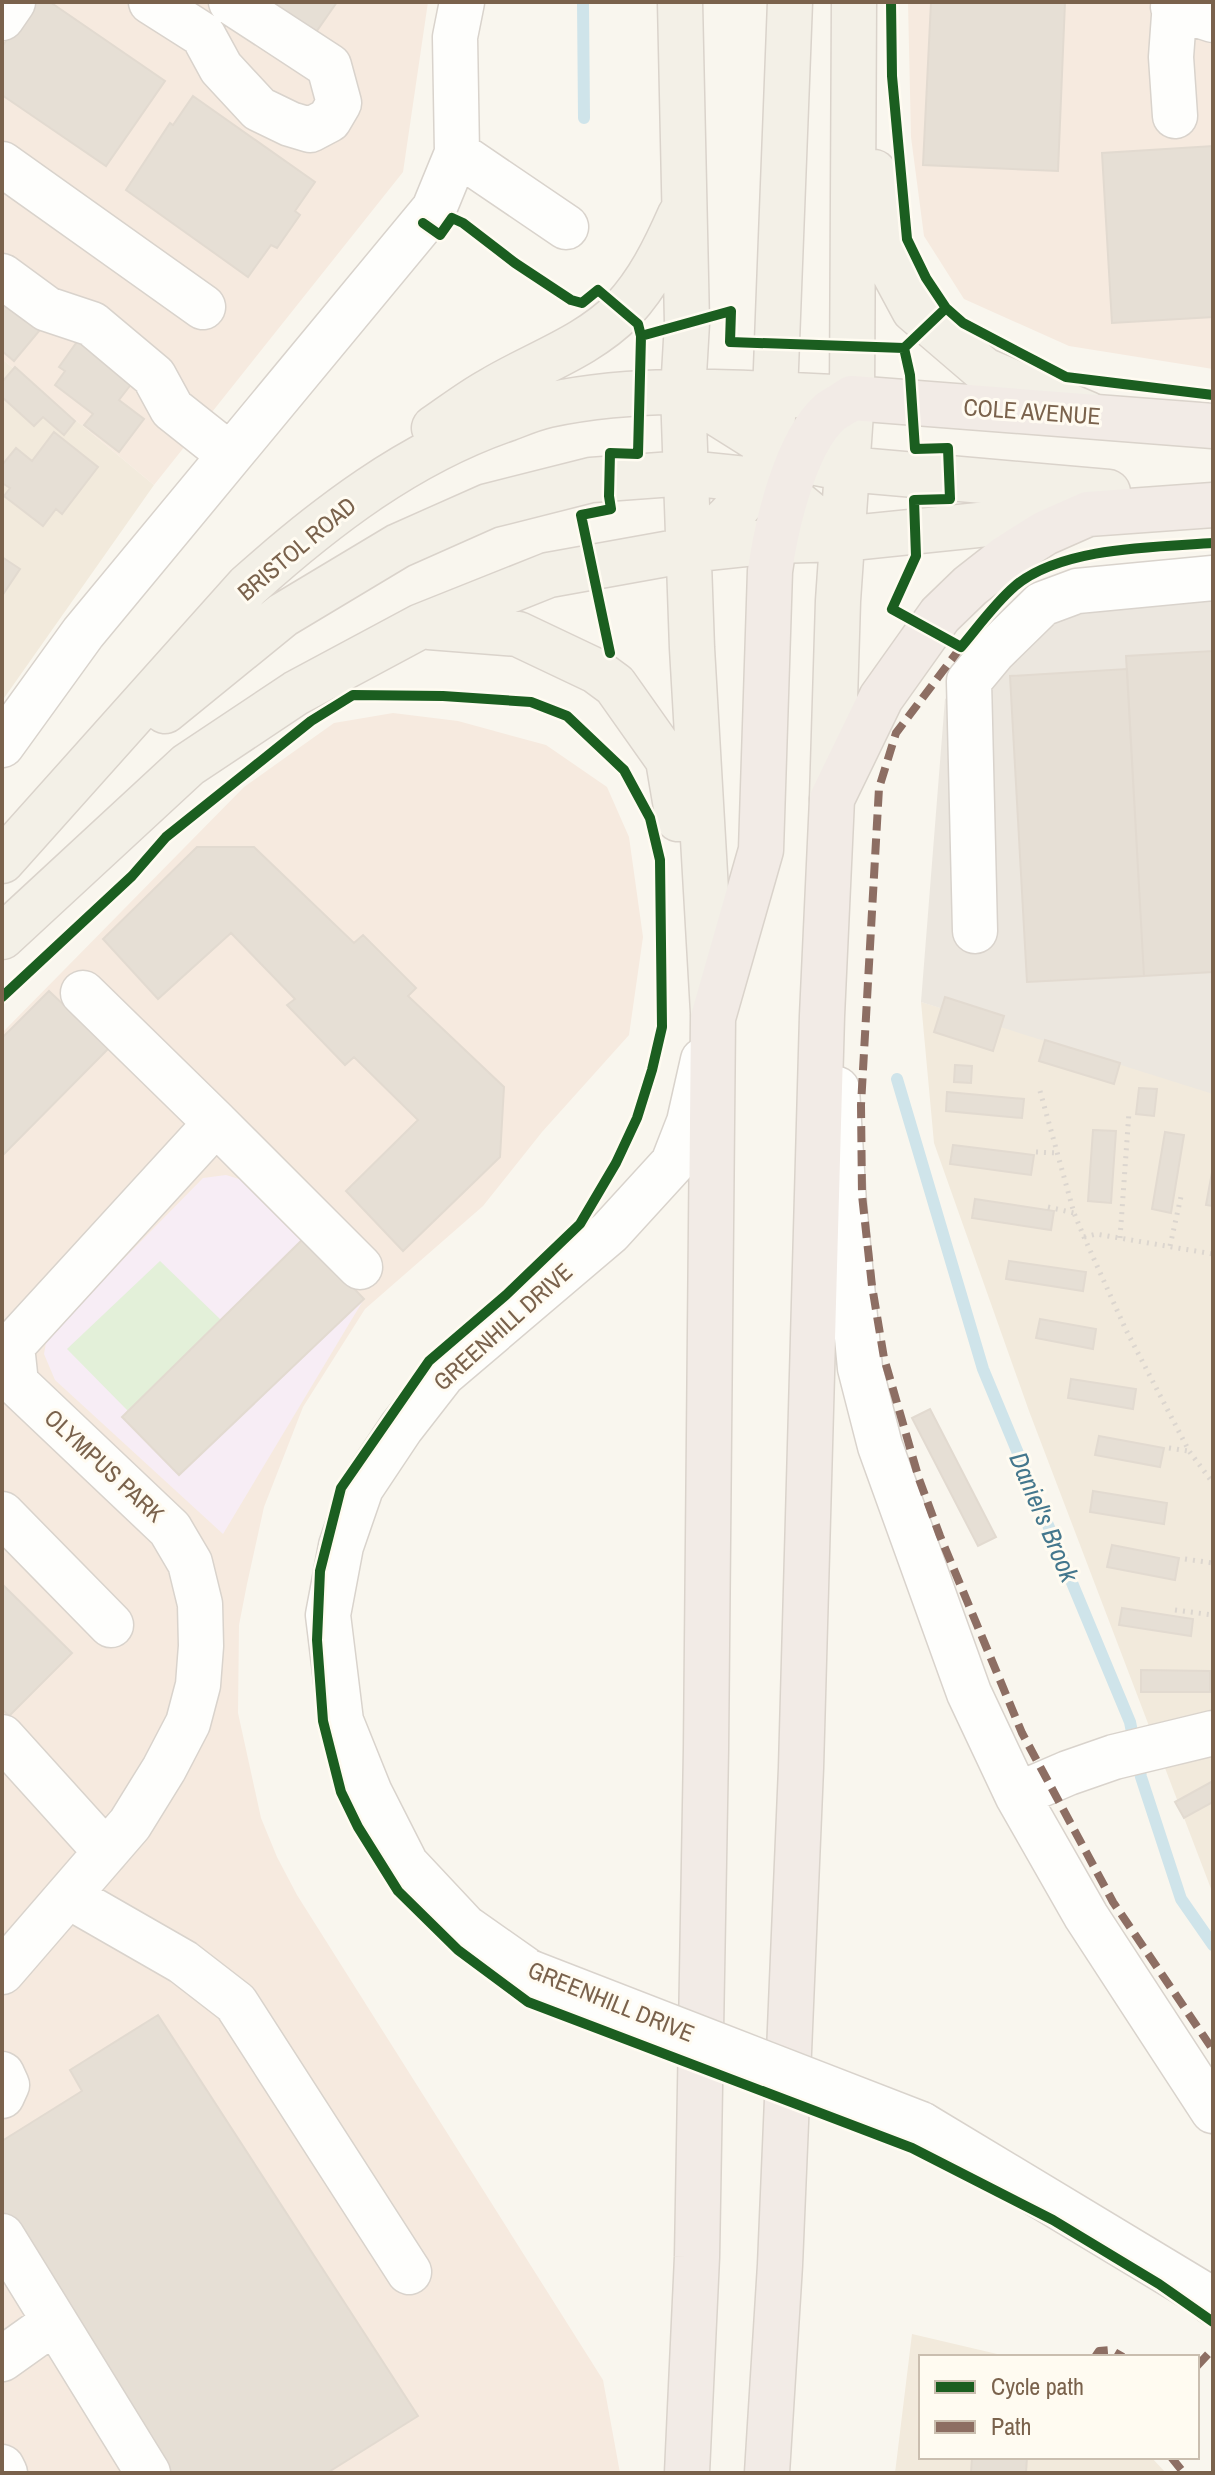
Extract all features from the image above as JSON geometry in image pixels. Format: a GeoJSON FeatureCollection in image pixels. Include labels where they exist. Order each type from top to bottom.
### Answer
{"type":"FeatureCollection","features":[{"type":"Feature","properties":{"kind":"highway","name":"COLE AVENUE"},"geometry":{"type":"LineString","coordinates":[[852,398],[1213,426]]}},
{"type":"Feature","properties":{"kind":"highway"},"geometry":{"type":"LineString","coordinates":[[687,2473],[697,2241],[713,1018],[761,850],[770,571],[775,541],[778,470],[814,434],[829,413],[852,398]]}},
{"type":"Feature","properties":{"kind":"highway"},"geometry":{"type":"LineString","coordinates":[[767,2473],[780,2265],[801,1768],[822,1016],[832,799],[881,698],[940,615],[1007,557],[1045,533],[1088,514],[1213,503]]}},
{"type":"Feature","properties":{"kind":"main road"},"geometry":{"type":"LineString","coordinates":[[680,2],[687,323],[683,392],[688,550],[713,1018]]}},
{"type":"Feature","properties":{"kind":"main road"},"geometry":{"type":"LineString","coordinates":[[778,470],[775,394],[790,2]]}},
{"type":"Feature","properties":{"kind":"main road"},"geometry":{"type":"LineString","coordinates":[[832,799],[842,539],[852,398],[855,14]]}},
{"type":"Feature","properties":{"kind":"main road"},"geometry":{"type":"LineString","coordinates":[[855,14],[879,214],[893,271],[914,310],[984,370],[1097,417]]}},
{"type":"Feature","properties":{"kind":"main road"},"geometry":{"type":"LineString","coordinates":[[279,558],[367,472],[490,390],[565,350],[622,311],[662,256],[684,207]]}},
{"type":"Feature","properties":{"kind":"main road","name":"BRISTOL ROAD"},"geometry":{"type":"LineString","coordinates":[[2,861],[248,586],[279,558],[384,477],[463,434],[545,405],[640,392],[852,398]]}},
{"type":"Feature","properties":{"kind":"main road"},"geometry":{"type":"LineString","coordinates":[[683,392],[778,470],[842,539]]}},
{"type":"Feature","properties":{"kind":"main road"},"geometry":{"type":"LineString","coordinates":[[62,795],[283,615],[398,546],[488,506],[554,488],[591,480],[687,473],[847,469],[1213,503]]}},
{"type":"Feature","properties":{"kind":"main road"},"geometry":{"type":"LineString","coordinates":[[688,550],[708,537],[778,470]]}},
{"type":"Feature","properties":{"kind":"main road"},"geometry":{"type":"LineString","coordinates":[[2,937],[188,765],[296,693],[421,626],[549,575],[688,550],[775,541],[842,539],[1088,514]]}},
{"type":"Feature","properties":{"kind":"main road"},"geometry":{"type":"LineString","coordinates":[[421,626],[518,634],[596,671],[615,685],[668,760],[713,1018]]}},
{"type":"Feature","properties":{"kind":"street"},"geometry":{"type":"LineString","coordinates":[[2,18],[13,2]]}},
{"type":"Feature","properties":{"kind":"street"},"geometry":{"type":"LineString","coordinates":[[155,3],[203,35],[221,68],[259,109],[310,130],[329,120],[339,103],[329,66],[231,2]]}},
{"type":"Feature","properties":{"kind":"street"},"geometry":{"type":"LineString","coordinates":[[2,745],[83,633],[434,209],[457,153],[455,37],[462,2]]}},
{"type":"Feature","properties":{"kind":"street"},"geometry":{"type":"LineString","coordinates":[[1175,116],[1171,57],[1187,10]]}},
{"type":"Feature","properties":{"kind":"street"},"geometry":{"type":"LineString","coordinates":[[457,153],[566,227]]}},
{"type":"Feature","properties":{"kind":"street"},"geometry":{"type":"LineString","coordinates":[[2,164],[203,307]]}},
{"type":"Feature","properties":{"kind":"street"},"geometry":{"type":"LineString","coordinates":[[2,276],[47,309],[92,324],[154,376],[172,409],[230,455]]}},
{"type":"Feature","properties":{"kind":"street"},"geometry":{"type":"LineString","coordinates":[[975,931],[969,681],[994,651],[1042,604],[1077,591],[1213,578]]}},
{"type":"Feature","properties":{"kind":"street"},"geometry":{"type":"LineString","coordinates":[[83,993],[360,1267]]}},
{"type":"Feature","properties":{"kind":"street"},"geometry":{"type":"LineString","coordinates":[[822,1016],[836,1074],[844,1204],[863,1381],[880,1446],[969,1693],[1017,1795],[1086,1916],[1213,2111]]}},
{"type":"Feature","properties":{"kind":"street","name":"GREENHILL DRIVE"},"geometry":{"type":"LineString","coordinates":[[713,1018],[689,1122],[673,1163],[610,1232],[443,1374],[401,1428],[361,1488],[341,1546],[328,1615],[341,1721],[370,1793],[406,1864],[465,1927],[529,1972],[921,2124],[1213,2303]]}},
{"type":"Feature","properties":{"kind":"street","name":"OLYMPUS PARK"},"geometry":{"type":"LineString","coordinates":[[3,1970],[130,1824],[188,1723],[198,1685],[200,1604],[190,1563],[170,1529],[16,1383],[8,1370],[12,1346],[216,1123]]}},
{"type":"Feature","properties":{"kind":"street"},"geometry":{"type":"LineString","coordinates":[[2,1514],[111,1625]]}},
{"type":"Feature","properties":{"kind":"street"},"geometry":{"type":"LineString","coordinates":[[1017,1795],[1114,1757],[1213,1733]]}},
{"type":"Feature","properties":{"kind":"street"},"geometry":{"type":"LineString","coordinates":[[2,1737],[106,1852]]}},
{"type":"Feature","properties":{"kind":"street"},"geometry":{"type":"LineString","coordinates":[[68,1896],[183,1962],[236,2003],[409,2272]]}},
{"type":"Feature","properties":{"kind":"street"},"geometry":{"type":"LineString","coordinates":[[2,2074],[7,2085],[2,2096]]}},
{"type":"Feature","properties":{"kind":"street"},"geometry":{"type":"LineString","coordinates":[[2,2236],[148,2473]]}},
{"type":"Feature","properties":{"kind":"street"},"geometry":{"type":"LineString","coordinates":[[2,2359],[54,2322]]}},
{"type":"Feature","properties":{"kind":"street"},"geometry":{"type":"LineString","coordinates":[[2,2467],[5,2473]]}},
{"type":"Feature","properties":{"kind":"path"},"geometry":{"type":"LineString","coordinates":[[1040,1091],[1074,1213],[1084,1237],[1126,1330],[1189,1451],[1213,1483]]}},
{"type":"Feature","properties":{"kind":"path"},"geometry":{"type":"LineString","coordinates":[[1120,1238],[1129,1112]]}},
{"type":"Feature","properties":{"kind":"path"},"geometry":{"type":"LineString","coordinates":[[1036,1152],[1057,1153]]}},
{"type":"Feature","properties":{"kind":"path"},"geometry":{"type":"LineString","coordinates":[[1170,1246],[1182,1192]]}},
{"type":"Feature","properties":{"kind":"path"},"geometry":{"type":"LineString","coordinates":[[1048,1207],[1074,1213]]}},
{"type":"Feature","properties":{"kind":"path"},"geometry":{"type":"LineString","coordinates":[[1084,1237],[1096,1234],[1213,1254]]}},
{"type":"Feature","properties":{"kind":"path"},"geometry":{"type":"LineString","coordinates":[[1169,1448],[1189,1451]]}},
{"type":"Feature","properties":{"kind":"path"},"geometry":{"type":"LineString","coordinates":[[1185,1559],[1213,1563]]}},
{"type":"Feature","properties":{"kind":"path"},"geometry":{"type":"LineString","coordinates":[[1175,1610],[1213,1615]]}},
{"type":"Feature","properties":{"kind":"shaded area"},"geometry":{"type":"Polygon","coordinates":[[[2,2],[428,2],[403,172],[154,485],[2,359],[2,2]]]}},
{"type":"Feature","properties":{"kind":"shaded area"},"geometry":{"type":"Polygon","coordinates":[[[908,2],[1213,2],[1213,369],[1069,346],[964,299],[924,236],[911,137],[908,2]]]}},
{"type":"Feature","properties":{"kind":"shaded area"},"geometry":{"type":"Polygon","coordinates":[[[2,359],[154,485],[2,701],[2,359]]]}},
{"type":"Feature","properties":{"kind":"shaded area"},"geometry":{"type":"Polygon","coordinates":[[[1213,595],[1213,1094],[921,1002],[945,699],[1061,617],[1213,595]]]}},
{"type":"Feature","properties":{"kind":"shaded area"},"geometry":{"type":"Polygon","coordinates":[[[393,713],[458,721],[546,745],[607,787],[629,837],[643,937],[629,1035],[542,1132],[483,1206],[365,1309],[303,1407],[264,1507],[247,1584],[239,1625],[238,1713],[261,1818],[277,1857],[297,1895],[603,2380],[620,2473],[2,2473],[2,1033],[244,787],[334,723],[393,713]]]}},
{"type":"Feature","properties":{"kind":"shaded area"},"geometry":{"type":"Polygon","coordinates":[[[921,1002],[1213,1090],[1213,1894],[1029,1411],[934,1143],[921,1002]]]}},
{"type":"Feature","properties":{"kind":"shaded area"},"geometry":{"type":"Polygon","coordinates":[[[226,1175],[255,1184],[364,1299],[223,1534],[55,1380],[44,1354],[47,1337],[203,1178],[226,1175]]]}},
{"type":"Feature","properties":{"kind":"shaded area"},"geometry":{"type":"Polygon","coordinates":[[[912,2334],[1001,2355],[919,2355],[919,2459],[1153,2459],[1166,2473],[895,2473],[912,2334]]]}},
{"type":"Feature","properties":{"kind":"green space"},"geometry":{"type":"Polygon","coordinates":[[[160,1261],[221,1320],[128,1411],[67,1349],[160,1261]]]}},
{"type":"Feature","properties":{"kind":"building"},"geometry":{"type":"Polygon","coordinates":[[[32,2],[50,2],[165,81],[106,166],[2,95],[2,47],[32,2]]]}},
{"type":"Feature","properties":{"kind":"building"},"geometry":{"type":"Polygon","coordinates":[[[243,2],[337,2],[307,45],[243,2]]]}},
{"type":"Feature","properties":{"kind":"building"},"geometry":{"type":"Polygon","coordinates":[[[931,2],[1065,2],[1058,171],[923,165],[931,2]]]}},
{"type":"Feature","properties":{"kind":"building"},"geometry":{"type":"Polygon","coordinates":[[[193,96],[315,182],[295,211],[300,215],[277,248],[271,245],[248,277],[126,190],[170,123],[173,125],[193,96]]]}},
{"type":"Feature","properties":{"kind":"building"},"geometry":{"type":"Polygon","coordinates":[[[1213,146],[1213,317],[1112,323],[1102,153],[1213,146]]]}},
{"type":"Feature","properties":{"kind":"building"},"geometry":{"type":"Polygon","coordinates":[[[5,302],[40,330],[14,361],[2,351],[2,306],[5,302]]]}},
{"type":"Feature","properties":{"kind":"building"},"geometry":{"type":"Polygon","coordinates":[[[84,332],[139,374],[119,400],[144,419],[119,452],[84,425],[93,414],[55,385],[65,371],[59,367],[84,332]]]}},
{"type":"Feature","properties":{"kind":"building"},"geometry":{"type":"Polygon","coordinates":[[[15,367],[75,421],[64,435],[43,417],[34,426],[2,397],[2,382],[15,367]]]}},
{"type":"Feature","properties":{"kind":"building"},"geometry":{"type":"Polygon","coordinates":[[[54,432],[98,467],[62,514],[56,509],[43,526],[4,496],[10,488],[2,483],[2,465],[16,448],[32,461],[54,432]]]}},
{"type":"Feature","properties":{"kind":"building"},"geometry":{"type":"Polygon","coordinates":[[[2,557],[20,569],[2,596],[2,557]]]}},
{"type":"Feature","properties":{"kind":"building"},"geometry":{"type":"Polygon","coordinates":[[[1213,651],[1213,972],[1144,976],[1126,656],[1213,651]]]}},
{"type":"Feature","properties":{"kind":"building"},"geometry":{"type":"Polygon","coordinates":[[[1127,669],[1144,976],[1027,982],[1010,676],[1127,669]]]}},
{"type":"Feature","properties":{"kind":"building"},"geometry":{"type":"Polygon","coordinates":[[[197,847],[254,847],[354,943],[363,935],[416,988],[408,996],[504,1087],[500,1157],[403,1251],[346,1191],[418,1120],[354,1057],[345,1065],[287,1005],[295,999],[231,933],[158,999],[103,939],[197,847]]]}},
{"type":"Feature","properties":{"kind":"building"},"geometry":{"type":"Polygon","coordinates":[[[49,991],[109,1048],[2,1156],[2,1038],[49,991]]]}},
{"type":"Feature","properties":{"kind":"building"},"geometry":{"type":"Polygon","coordinates":[[[945,997],[1004,1016],[993,1051],[934,1032],[945,997]]]}},
{"type":"Feature","properties":{"kind":"building"},"geometry":{"type":"Polygon","coordinates":[[[1045,1040],[1120,1063],[1114,1084],[1039,1061],[1045,1040]]]}},
{"type":"Feature","properties":{"kind":"building"},"geometry":{"type":"Polygon","coordinates":[[[955,1065],[972,1066],[971,1083],[954,1082],[955,1065]]]}},
{"type":"Feature","properties":{"kind":"building"},"geometry":{"type":"Polygon","coordinates":[[[1139,1088],[1157,1089],[1154,1116],[1136,1114],[1139,1088]]]}},
{"type":"Feature","properties":{"kind":"building"},"geometry":{"type":"Polygon","coordinates":[[[947,1092],[1024,1099],[1022,1118],[946,1111],[947,1092]]]}},
{"type":"Feature","properties":{"kind":"building"},"geometry":{"type":"Polygon","coordinates":[[[1093,1130],[1116,1131],[1111,1203],[1088,1201],[1093,1130]]]}},
{"type":"Feature","properties":{"kind":"building"},"geometry":{"type":"Polygon","coordinates":[[[1165,1132],[1184,1135],[1171,1213],[1152,1209],[1165,1132]]]}},
{"type":"Feature","properties":{"kind":"building"},"geometry":{"type":"Polygon","coordinates":[[[953,1145],[1034,1155],[1031,1175],[950,1164],[953,1145]]]}},
{"type":"Feature","properties":{"kind":"building"},"geometry":{"type":"Polygon","coordinates":[[[1213,1167],[1213,1206],[1206,1205],[1213,1167]]]}},
{"type":"Feature","properties":{"kind":"building"},"geometry":{"type":"Polygon","coordinates":[[[975,1199],[1054,1211],[1051,1230],[972,1218],[975,1199]]]}},
{"type":"Feature","properties":{"kind":"building"},"geometry":{"type":"Polygon","coordinates":[[[305,1237],[364,1299],[179,1475],[122,1417],[305,1237]]]}},
{"type":"Feature","properties":{"kind":"building"},"geometry":{"type":"Polygon","coordinates":[[[1009,1261],[1086,1272],[1083,1291],[1006,1279],[1009,1261]]]}},
{"type":"Feature","properties":{"kind":"building"},"geometry":{"type":"Polygon","coordinates":[[[1040,1319],[1096,1329],[1093,1349],[1036,1338],[1040,1319]]]}},
{"type":"Feature","properties":{"kind":"building"},"geometry":{"type":"Polygon","coordinates":[[[1071,1379],[1136,1389],[1133,1409],[1068,1398],[1071,1379]]]}},
{"type":"Feature","properties":{"kind":"building"},"geometry":{"type":"Polygon","coordinates":[[[930,1409],[996,1537],[978,1546],[912,1418],[930,1409]]]}},
{"type":"Feature","properties":{"kind":"building"},"geometry":{"type":"Polygon","coordinates":[[[1099,1436],[1164,1448],[1160,1467],[1095,1455],[1099,1436]]]}},
{"type":"Feature","properties":{"kind":"building"},"geometry":{"type":"Polygon","coordinates":[[[1093,1491],[1167,1503],[1164,1524],[1090,1512],[1093,1491]]]}},
{"type":"Feature","properties":{"kind":"building"},"geometry":{"type":"Polygon","coordinates":[[[1112,1545],[1179,1558],[1175,1580],[1107,1567],[1112,1545]]]}},
{"type":"Feature","properties":{"kind":"building"},"geometry":{"type":"Polygon","coordinates":[[[2,1584],[72,1653],[9,1716],[2,1709],[2,1584]]]}},
{"type":"Feature","properties":{"kind":"building"},"geometry":{"type":"Polygon","coordinates":[[[1122,1608],[1193,1619],[1191,1636],[1119,1625],[1122,1608]]]}},
{"type":"Feature","properties":{"kind":"building"},"geometry":{"type":"Polygon","coordinates":[[[1141,1670],[1210,1671],[1210,1692],[1141,1692],[1141,1670]]]}},
{"type":"Feature","properties":{"kind":"building"},"geometry":{"type":"Polygon","coordinates":[[[1213,1781],[1213,1802],[1184,1818],[1175,1802],[1213,1781]]]}},
{"type":"Feature","properties":{"kind":"building"},"geometry":{"type":"Polygon","coordinates":[[[158,2015],[418,2416],[327,2473],[167,2473],[2,2216],[2,2141],[82,2091],[70,2070],[158,2015]]]}},
{"type":"Feature","properties":{"kind":"building"},"geometry":{"type":"Polygon","coordinates":[[[972,2459],[1027,2459],[1026,2473],[971,2473],[972,2459]]]}},
{"type":"Feature","properties":{"kind":"waterway","name":"Daniel's Brook"},"geometry":{"type":"LineString","coordinates":[[583,2],[584,118]]}},
{"type":"Feature","properties":{"kind":"waterway","name":"Daniel's Brook"},"geometry":{"type":"LineString","coordinates":[[897,1079],[983,1369],[1130,1722],[1141,1777],[1181,1899],[1213,1945]]}},
{"type":"Feature","properties":{"kind":"marked path"},"geometry":{"type":"LineString","coordinates":[[961,647],[896,733],[879,788],[861,1105],[862,1195],[884,1358],[919,1479],[1022,1733],[1113,1902],[1213,2050]]}},
{"type":"Feature","properties":{"kind":"marked path"},"geometry":{"type":"LineString","coordinates":[[1199,2364],[1213,2349]]}},
{"type":"Feature","properties":{"kind":"marked path"},"geometry":{"type":"LineString","coordinates":[[1096,2355],[1099,2351],[1111,2350],[1120,2355]]}},
{"type":"Feature","properties":{"kind":"marked path"},"geometry":{"type":"LineString","coordinates":[[1173,2459],[1184,2473]]}},
{"type":"Feature","properties":{"kind":"cycle path"},"geometry":{"type":"LineString","coordinates":[[891,2],[892,76],[907,239],[926,278],[946,308],[963,323],[1066,377],[1213,395]]}},
{"type":"Feature","properties":{"kind":"cycle path"},"geometry":{"type":"LineString","coordinates":[[423,223],[440,235],[452,218],[463,223],[571,300],[582,303],[598,290],[638,324],[641,336],[638,454],[610,453],[611,509],[581,515],[610,653]]}},
{"type":"Feature","properties":{"kind":"cycle path"},"geometry":{"type":"LineString","coordinates":[[641,336],[731,311],[730,342],[904,348],[946,308]]}},
{"type":"Feature","properties":{"kind":"cycle path"},"geometry":{"type":"LineString","coordinates":[[904,348],[910,375],[915,449],[948,448],[950,499],[914,500],[916,556],[892,609],[961,647],[1015,586],[1057,563],[1109,551],[1213,543]]}},
{"type":"Feature","properties":{"kind":"cycle path"},"geometry":{"type":"LineString","coordinates":[[2,997],[132,876],[166,837],[311,721],[353,695],[443,696],[531,702],[567,716],[624,770],[650,818],[660,860],[662,1027],[652,1070],[637,1118],[616,1163],[580,1224],[506,1295],[429,1361],[341,1488],[320,1571],[317,1640],[323,1721],[341,1792],[358,1827],[398,1891],[458,1950],[528,2002],[912,2148],[1053,2220],[1159,2284],[1213,2322]]}}]}
